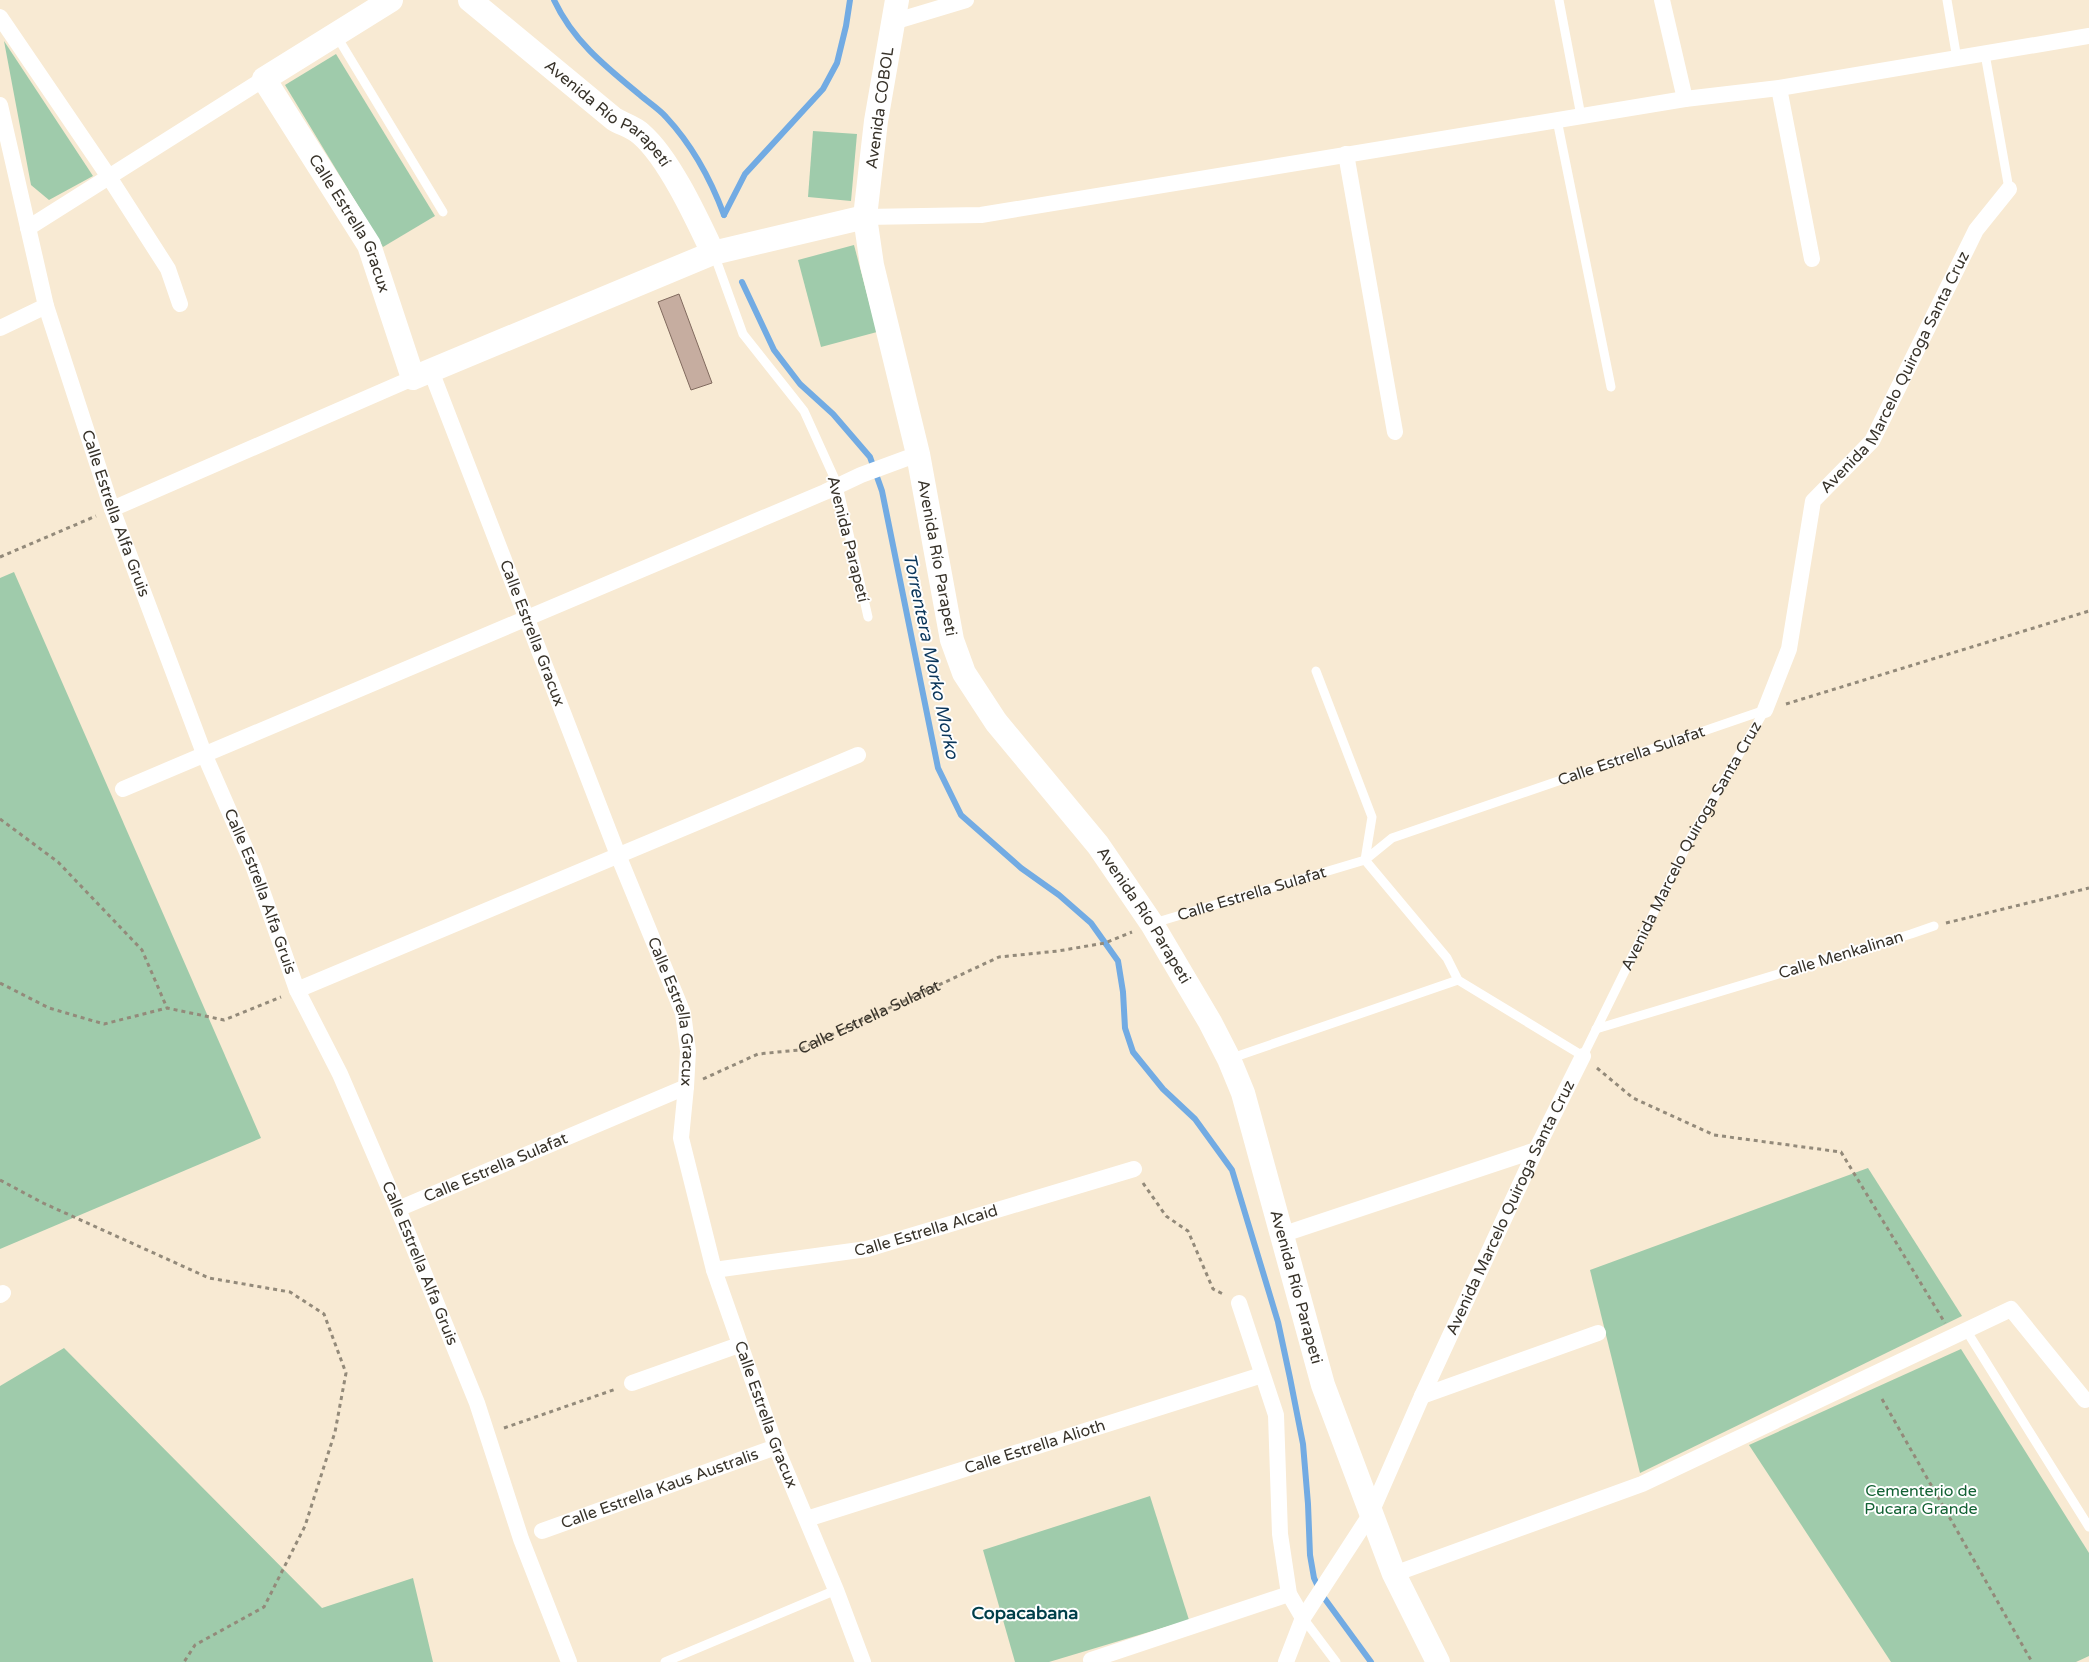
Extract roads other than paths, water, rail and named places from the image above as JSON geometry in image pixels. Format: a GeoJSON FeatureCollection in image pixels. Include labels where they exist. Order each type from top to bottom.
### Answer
{"type":"FeatureCollection","features":[{"type":"Feature","properties":{"kind":"main road"},"geometry":{"type":"LineString","coordinates":[[264,79],[391,0]]}},
{"type":"Feature","properties":{"kind":"main road","name":"Avenida Río Parapetí"},"geometry":{"type":"LineString","coordinates":[[470,0],[614,119],[640,132],[654,147],[691,209],[713,253]]}},
{"type":"Feature","properties":{"kind":"main road","name":"Avenida COBOL"},"geometry":{"type":"LineString","coordinates":[[866,217],[876,121],[895,11]]}},
{"type":"Feature","properties":{"kind":"main road","name":"Calle Estrella Gracux"},"geometry":{"type":"LineString","coordinates":[[264,79],[369,245],[422,375]]}},
{"type":"Feature","properties":{"kind":"main road"},"geometry":{"type":"LineString","coordinates":[[422,375],[713,253],[866,217]]}},
{"type":"Feature","properties":{"kind":"main road","name":"Avenida Río Parapeti"},"geometry":{"type":"LineString","coordinates":[[866,217],[872,265],[918,454],[952,640],[964,673],[996,722],[1098,845],[1152,924],[1210,1022],[1229,1059],[1243,1093],[1323,1385],[1370,1514],[1394,1574],[1429,1651]]}},
{"type":"Feature","properties":{"kind":"street"},"geometry":{"type":"LineString","coordinates":[[895,11],[966,0]]}},
{"type":"Feature","properties":{"kind":"street"},"geometry":{"type":"LineString","coordinates":[[1662,0],[1686,98]]}},
{"type":"Feature","properties":{"kind":"street"},"geometry":{"type":"LineString","coordinates":[[0,17],[109,177],[168,269],[180,304]]}},
{"type":"Feature","properties":{"kind":"street"},"geometry":{"type":"LineString","coordinates":[[866,217],[981,215],[1686,98],[1779,88],[2089,36]]}},
{"type":"Feature","properties":{"kind":"street"},"geometry":{"type":"LineString","coordinates":[[28,228],[264,79]]}},
{"type":"Feature","properties":{"kind":"street"},"geometry":{"type":"LineString","coordinates":[[1779,88],[1812,259]]}},
{"type":"Feature","properties":{"kind":"street","name":"Calle Estrella Alfa Gruis"},"geometry":{"type":"LineString","coordinates":[[0,105],[46,306],[112,509],[205,756],[254,868],[297,990],[340,1074],[398,1209],[477,1403],[522,1539],[569,1662]]}},
{"type":"Feature","properties":{"kind":"street"},"geometry":{"type":"LineString","coordinates":[[1346,154],[1395,432]]}},
{"type":"Feature","properties":{"kind":"street","name":"Avenida Marcelo Quiroga Santa Cruz"},"geometry":{"type":"LineString","coordinates":[[1765,710],[1789,649],[1813,501],[1872,441],[1976,230],[2008,190]]}},
{"type":"Feature","properties":{"kind":"street"},"geometry":{"type":"LineString","coordinates":[[0,328],[46,306]]}},
{"type":"Feature","properties":{"kind":"street"},"geometry":{"type":"LineString","coordinates":[[112,509],[422,375]]}},
{"type":"Feature","properties":{"kind":"street","name":"Calle Estrella Gracux"},"geometry":{"type":"LineString","coordinates":[[422,375],[526,619],[618,855],[683,1013],[688,1051],[681,1138],[714,1270],[776,1447],[836,1590],[863,1662]]}},
{"type":"Feature","properties":{"kind":"street"},"geometry":{"type":"LineString","coordinates":[[123,789],[205,756],[861,475],[918,454]]}},
{"type":"Feature","properties":{"kind":"street"},"geometry":{"type":"LineString","coordinates":[[297,990],[858,755]]}},
{"type":"Feature","properties":{"kind":"street","name":"Avenida Marcelo Quiroga Santa Cruz"},"geometry":{"type":"LineString","coordinates":[[1370,1514],[1422,1396],[1536,1150],[1583,1056]]}},
{"type":"Feature","properties":{"kind":"street","name":"Calle Estrella Sulafat"},"geometry":{"type":"LineString","coordinates":[[398,1209],[686,1087]]}},
{"type":"Feature","properties":{"kind":"street"},"geometry":{"type":"LineString","coordinates":[[1281,1235],[1536,1150]]}},
{"type":"Feature","properties":{"kind":"street","name":"Calle Estrella Alcaid"},"geometry":{"type":"LineString","coordinates":[[714,1270],[867,1249],[1134,1169]]}},
{"type":"Feature","properties":{"kind":"street"},"geometry":{"type":"LineString","coordinates":[[1239,1302],[1276,1415],[1280,1534],[1289,1594],[1303,1618]]}},
{"type":"Feature","properties":{"kind":"street"},"geometry":{"type":"LineString","coordinates":[[1394,1574],[1642,1484],[2011,1309],[2085,1400]]}},
{"type":"Feature","properties":{"kind":"street"},"geometry":{"type":"LineString","coordinates":[[1422,1396],[1598,1333]]}},
{"type":"Feature","properties":{"kind":"street"},"geometry":{"type":"LineString","coordinates":[[632,1383],[739,1345]]}},
{"type":"Feature","properties":{"kind":"street","name":"Calle Estrella Alioth"},"geometry":{"type":"LineString","coordinates":[[807,1519],[1262,1375]]}},
{"type":"Feature","properties":{"kind":"street","name":"Calle Estrella Kaus Australis"},"geometry":{"type":"LineString","coordinates":[[542,1531],[776,1447]]}},
{"type":"Feature","properties":{"kind":"street"},"geometry":{"type":"LineString","coordinates":[[1286,1662],[1303,1618],[1370,1514]]}},
{"type":"Feature","properties":{"kind":"street"},"geometry":{"type":"LineString","coordinates":[[1091,1660],[1289,1594]]}},
{"type":"Feature","properties":{"kind":"lane"},"geometry":{"type":"LineString","coordinates":[[1558,0],[1581,116]]}},
{"type":"Feature","properties":{"kind":"lane"},"geometry":{"type":"LineString","coordinates":[[1947,0],[1957,59]]}},
{"type":"Feature","properties":{"kind":"lane"},"geometry":{"type":"LineString","coordinates":[[335,35],[443,212]]}},
{"type":"Feature","properties":{"kind":"lane"},"geometry":{"type":"LineString","coordinates":[[1986,54],[2008,190]]}},
{"type":"Feature","properties":{"kind":"lane"},"geometry":{"type":"LineString","coordinates":[[1557,120],[1611,386]]}},
{"type":"Feature","properties":{"kind":"lane","name":"Avenida Parapetí"},"geometry":{"type":"LineString","coordinates":[[713,253],[743,334],[804,411],[838,486],[868,617]]}},
{"type":"Feature","properties":{"kind":"lane"},"geometry":{"type":"LineString","coordinates":[[1316,671],[1372,817],[1365,860],[1447,958],[1458,980],[1583,1056]]}},
{"type":"Feature","properties":{"kind":"lane","name":"Calle Estrella Sulafat"},"geometry":{"type":"LineString","coordinates":[[1152,924],[1365,860],[1392,838],[1765,710]]}},
{"type":"Feature","properties":{"kind":"lane","name":"Avenida Marcelo Quiroga Santa Cruz"},"geometry":{"type":"LineString","coordinates":[[1583,1056],[1691,837],[1765,710]]}},
{"type":"Feature","properties":{"kind":"lane","name":"Calle Menkalinan"},"geometry":{"type":"LineString","coordinates":[[1596,1030],[1934,926]]}},
{"type":"Feature","properties":{"kind":"lane"},"geometry":{"type":"LineString","coordinates":[[1229,1059],[1458,980]]}},
{"type":"Feature","properties":{"kind":"lane"},"geometry":{"type":"LineString","coordinates":[[1959,1333],[2089,1527]]}},
{"type":"Feature","properties":{"kind":"lane"},"geometry":{"type":"LineString","coordinates":[[665,1662],[836,1590]]}},
{"type":"Feature","properties":{"kind":"lane"},"geometry":{"type":"LineString","coordinates":[[1303,1618],[1336,1662]]}},
{"type":"Feature","properties":{"kind":"waterway","name":"Torrentera Morko Morko"},"geometry":{"type":"LineString","coordinates":[[554,0],[571,28],[591,52],[660,111],[684,139],[700,163],[724,215]]}},
{"type":"Feature","properties":{"kind":"waterway"},"geometry":{"type":"LineString","coordinates":[[724,215],[745,174],[823,89],[837,63],[850,0]]}},
{"type":"Feature","properties":{"kind":"waterway","name":"Torrentera Morko Morko"},"geometry":{"type":"LineString","coordinates":[[742,282],[774,350],[800,384],[833,414],[870,457],[882,491],[938,768],[961,815],[1021,868],[1059,895],[1091,923],[1118,961],[1123,992],[1125,1028],[1133,1052],[1163,1089],[1195,1119],[1232,1170],[1278,1322],[1290,1378],[1303,1444],[1310,1555],[1314,1578],[1322,1595],[1371,1662]]}},
{"type":"Feature","properties":{"kind":"district","name":"Copacabana"},"geometry":{"type":"Point","coordinates":[1025,1613]}},
{"type":"Feature","properties":{"kind":"park label","name":"Cementerio de Pucara Grande"},"geometry":{"type":"Point","coordinates":[1921,1500]}}]}
